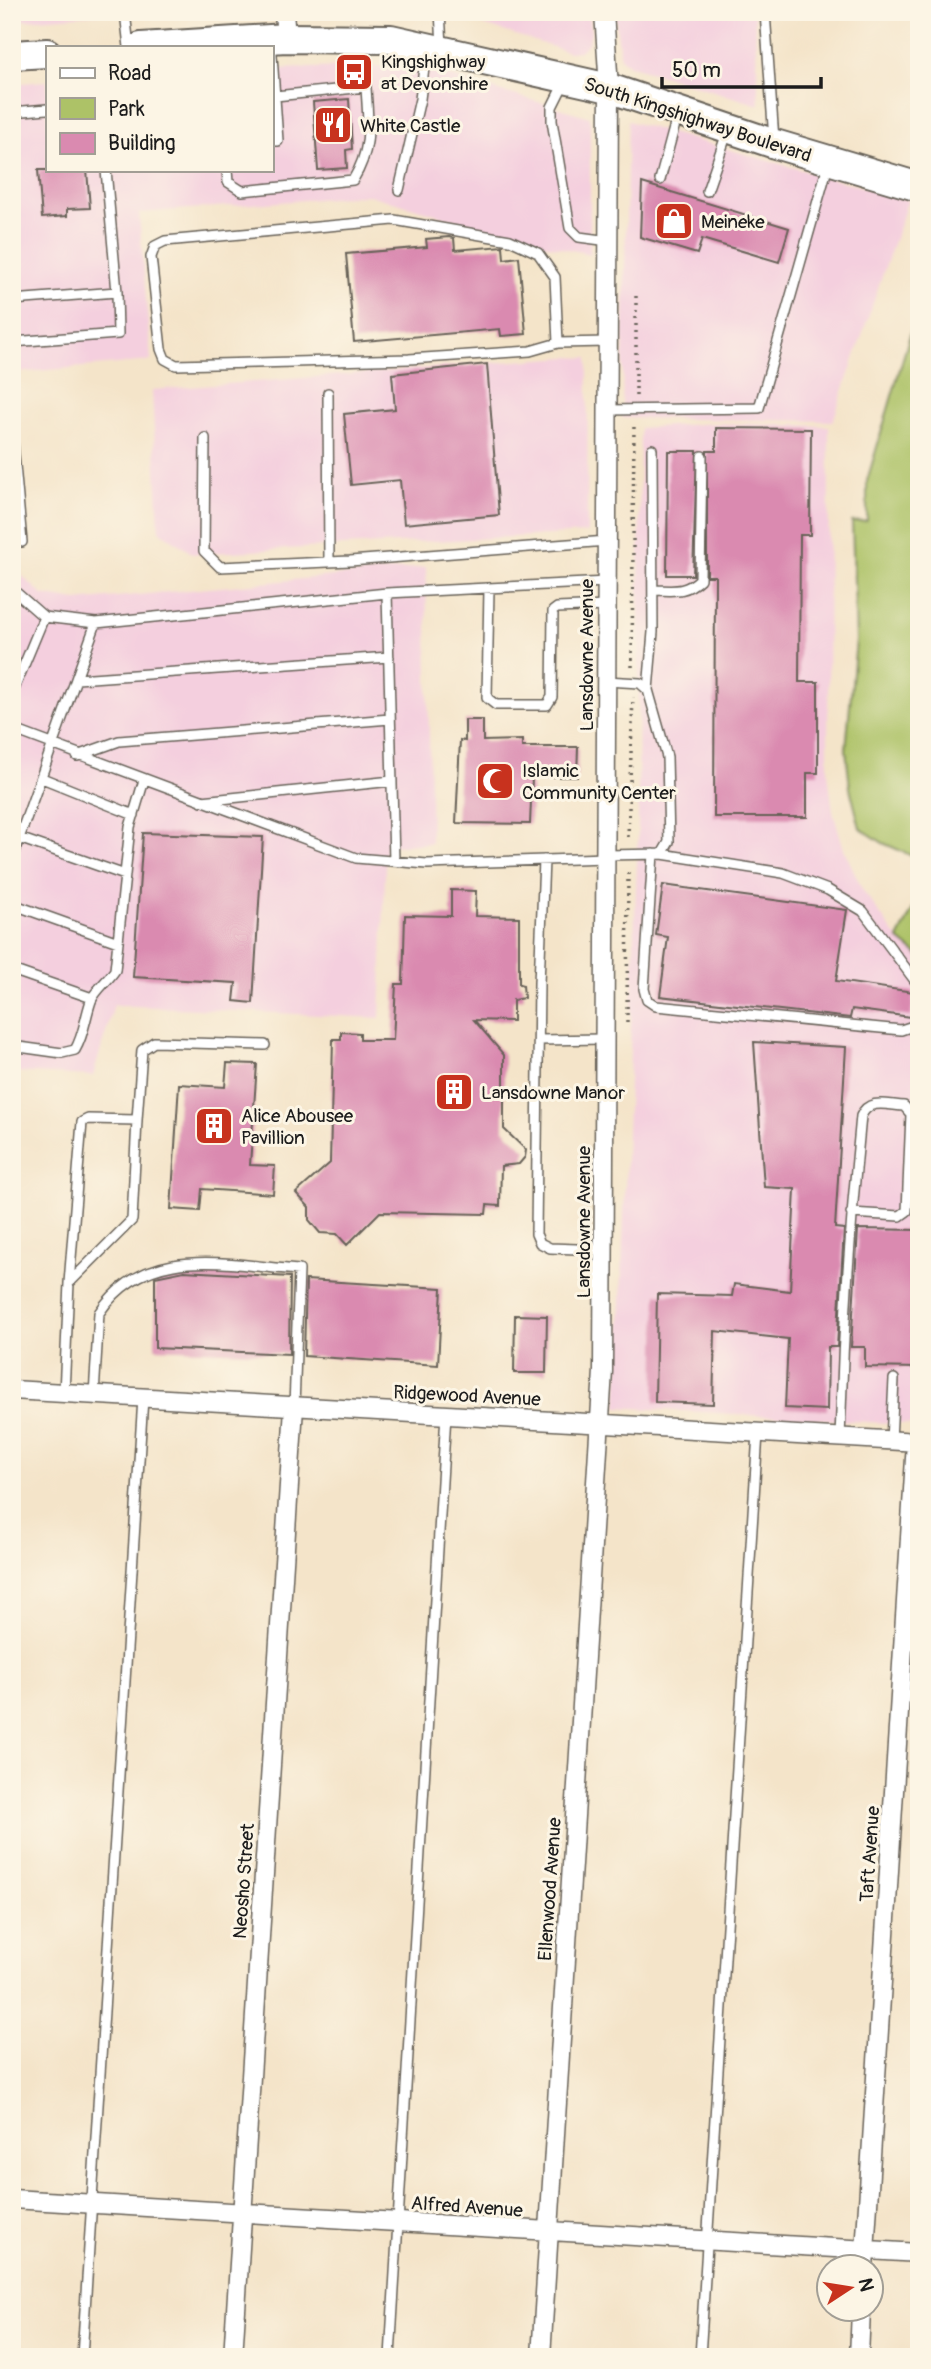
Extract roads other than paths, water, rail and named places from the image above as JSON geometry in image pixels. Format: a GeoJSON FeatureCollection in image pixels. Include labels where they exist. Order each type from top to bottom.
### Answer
{"type":"FeatureCollection","features":[{"type":"Feature","properties":{"kind":"main road","name":"South Kingshighway Boulevard"},"geometry":{"type":"LineString","coordinates":[[176,46],[210,45],[280,30],[391,39],[609,88],[775,144],[919,187]]}},
{"type":"Feature","properties":{"kind":"main road"},"geometry":{"type":"LineString","coordinates":[[12,55],[46,52]]}},
{"type":"Feature","properties":{"kind":"street","name":"Lansdowne Avenue"},"geometry":{"type":"LineString","coordinates":[[599,1424],[603,1371],[608,410],[609,88],[604,12]]}},
{"type":"Feature","properties":{"kind":"street","name":"Ridgewood Avenue"},"geometry":{"type":"LineString","coordinates":[[12,1390],[918,1442]]}},
{"type":"Feature","properties":{"kind":"street","name":"Neosho Street"},"geometry":{"type":"LineString","coordinates":[[233,2357],[294,1407]]}},
{"type":"Feature","properties":{"kind":"street","name":"Ellenwood Avenue"},"geometry":{"type":"LineString","coordinates":[[541,2357],[599,1424]]}},
{"type":"Feature","properties":{"kind":"street","name":"Taft Avenue"},"geometry":{"type":"LineString","coordinates":[[865,2254],[918,1442]]}},
{"type":"Feature","properties":{"kind":"street","name":"Alfred Avenue"},"geometry":{"type":"LineString","coordinates":[[12,2199],[919,2253]]}},
{"type":"Feature","properties":{"kind":"street"},"geometry":{"type":"LineString","coordinates":[[859,2357],[861,2324]]}},
{"type":"Feature","properties":{"kind":"lane"},"geometry":{"type":"LineString","coordinates":[[125,12],[129,46]]}},
{"type":"Feature","properties":{"kind":"lane"},"geometry":{"type":"LineString","coordinates":[[400,190],[434,49],[440,12]]}},
{"type":"Feature","properties":{"kind":"lane"},"geometry":{"type":"LineString","coordinates":[[765,12],[775,144]]}},
{"type":"Feature","properties":{"kind":"lane"},"geometry":{"type":"LineString","coordinates":[[273,141],[278,141],[275,96],[280,30]]}},
{"type":"Feature","properties":{"kind":"lane"},"geometry":{"type":"LineString","coordinates":[[567,78],[552,107],[551,116],[570,228],[579,237],[608,241]]}},
{"type":"Feature","properties":{"kind":"lane"},"geometry":{"type":"LineString","coordinates":[[227,172],[228,182],[242,191],[354,180],[366,159],[369,135],[366,87],[275,96]]}},
{"type":"Feature","properties":{"kind":"lane"},"geometry":{"type":"LineString","coordinates":[[12,112],[46,109]]}},
{"type":"Feature","properties":{"kind":"lane"},"geometry":{"type":"LineString","coordinates":[[660,180],[678,111]]}},
{"type":"Feature","properties":{"kind":"lane"},"geometry":{"type":"LineString","coordinates":[[708,191],[728,128]]}},
{"type":"Feature","properties":{"kind":"lane"},"geometry":{"type":"LineString","coordinates":[[608,410],[759,408],[829,161]]}},
{"type":"Feature","properties":{"kind":"lane"},"geometry":{"type":"LineString","coordinates":[[12,342],[118,334],[106,172]]}},
{"type":"Feature","properties":{"kind":"lane"},"geometry":{"type":"LineString","coordinates":[[558,342],[555,277],[538,253],[510,240],[394,220],[165,242],[155,246],[151,257],[161,349],[165,359],[176,365],[409,359],[530,351],[558,342],[608,342]]}},
{"type":"Feature","properties":{"kind":"lane"},"geometry":{"type":"LineString","coordinates":[[12,300],[117,292]]}},
{"type":"Feature","properties":{"kind":"lane"},"geometry":{"type":"LineString","coordinates":[[328,393],[329,562]]}},
{"type":"Feature","properties":{"kind":"lane"},"geometry":{"type":"LineString","coordinates":[[12,432],[22,542],[12,533]]}},
{"type":"Feature","properties":{"kind":"lane"},"geometry":{"type":"LineString","coordinates":[[205,438],[204,551],[220,567],[329,562],[607,541]]}},
{"type":"Feature","properties":{"kind":"lane"},"geometry":{"type":"LineString","coordinates":[[652,449],[653,590],[648,690],[667,757],[669,842],[657,854],[644,989],[647,1000],[656,1006],[901,1030],[919,1024]]}},
{"type":"Feature","properties":{"kind":"lane"},"geometry":{"type":"LineString","coordinates":[[653,590],[684,590],[691,588],[700,579],[702,456]]}},
{"type":"Feature","properties":{"kind":"lane"},"geometry":{"type":"LineString","coordinates":[[12,589],[44,617],[96,623],[387,593],[607,582]]}},
{"type":"Feature","properties":{"kind":"lane"},"geometry":{"type":"LineString","coordinates":[[489,588],[488,698],[496,705],[547,705],[552,697],[553,611],[557,608],[607,606]]}},
{"type":"Feature","properties":{"kind":"lane"},"geometry":{"type":"LineString","coordinates":[[387,593],[394,861]]}},
{"type":"Feature","properties":{"kind":"lane"},"geometry":{"type":"LineString","coordinates":[[12,694],[44,617]]}},
{"type":"Feature","properties":{"kind":"lane"},"geometry":{"type":"LineString","coordinates":[[12,858],[54,747],[96,623]]}},
{"type":"Feature","properties":{"kind":"lane"},"geometry":{"type":"LineString","coordinates":[[77,679],[389,657]]}},
{"type":"Feature","properties":{"kind":"lane"},"geometry":{"type":"LineString","coordinates":[[606,681],[640,683],[648,690]]}},
{"type":"Feature","properties":{"kind":"lane"},"geometry":{"type":"LineString","coordinates":[[77,756],[119,741],[390,719]]}},
{"type":"Feature","properties":{"kind":"lane"},"geometry":{"type":"LineString","coordinates":[[12,729],[77,756],[356,858],[427,864],[657,854],[783,873],[828,890],[863,911],[919,986]]}},
{"type":"Feature","properties":{"kind":"lane"},"geometry":{"type":"LineString","coordinates":[[42,778],[134,815]]}},
{"type":"Feature","properties":{"kind":"lane"},"geometry":{"type":"LineString","coordinates":[[12,1046],[62,1053],[75,1050],[92,998],[115,970],[134,815],[144,780]]}},
{"type":"Feature","properties":{"kind":"lane"},"geometry":{"type":"LineString","coordinates":[[200,801],[392,781]]}},
{"type":"Feature","properties":{"kind":"lane"},"geometry":{"type":"LineString","coordinates":[[19,838],[125,876]]}},
{"type":"Feature","properties":{"kind":"lane"},"geometry":{"type":"LineString","coordinates":[[544,860],[536,1234],[540,1244],[550,1248],[604,1250]]}},
{"type":"Feature","properties":{"kind":"lane"},"geometry":{"type":"LineString","coordinates":[[12,904],[118,942]]}},
{"type":"Feature","properties":{"kind":"lane"},"geometry":{"type":"LineString","coordinates":[[12,970],[92,998]]}},
{"type":"Feature","properties":{"kind":"lane"},"geometry":{"type":"LineString","coordinates":[[539,1041],[605,1039]]}},
{"type":"Feature","properties":{"kind":"lane"},"geometry":{"type":"LineString","coordinates":[[69,1283],[132,1220],[142,1050],[154,1042],[265,1045]]}},
{"type":"Feature","properties":{"kind":"lane"},"geometry":{"type":"LineString","coordinates":[[840,1438],[844,1318],[852,1213],[861,1116],[865,1108],[872,1103],[904,1106],[911,1114],[907,1211],[900,1216],[852,1213]]}},
{"type":"Feature","properties":{"kind":"lane"},"geometry":{"type":"LineString","coordinates":[[64,1393],[69,1283],[82,1122],[88,1119],[137,1120]]}},
{"type":"Feature","properties":{"kind":"lane"},"geometry":{"type":"LineString","coordinates":[[94,1395],[99,1313],[105,1305],[146,1272],[172,1264],[194,1263],[299,1270],[294,1407]]}},
{"type":"Feature","properties":{"kind":"lane"},"geometry":{"type":"LineString","coordinates":[[891,1441],[894,1379]]}},
{"type":"Feature","properties":{"kind":"lane"},"geometry":{"type":"LineString","coordinates":[[82,2357],[143,1398]]}},
{"type":"Feature","properties":{"kind":"lane"},"geometry":{"type":"LineString","coordinates":[[390,2357],[446,1413]]}},
{"type":"Feature","properties":{"kind":"lane"},"geometry":{"type":"LineString","coordinates":[[700,2357],[758,1433]]}},
{"type":"Feature","properties":{"kind":"place","name":"Kingshighway at Devonshire"},"geometry":{"type":"Point","coordinates":[354,72]}},
{"type":"Feature","properties":{"kind":"place","name":"White Castle"},"geometry":{"type":"Point","coordinates":[333,125]}},
{"type":"Feature","properties":{"kind":"place","name":"Meineke"},"geometry":{"type":"Point","coordinates":[674,221]}},
{"type":"Feature","properties":{"kind":"place","name":"Islamic Community Center"},"geometry":{"type":"Point","coordinates":[495,781]}},
{"type":"Feature","properties":{"kind":"place","name":"Lansdowne Manor"},"geometry":{"type":"Point","coordinates":[454,1092]}},
{"type":"Feature","properties":{"kind":"place","name":"Alice Abousee Pavillion"},"geometry":{"type":"Point","coordinates":[214,1126]}}]}
